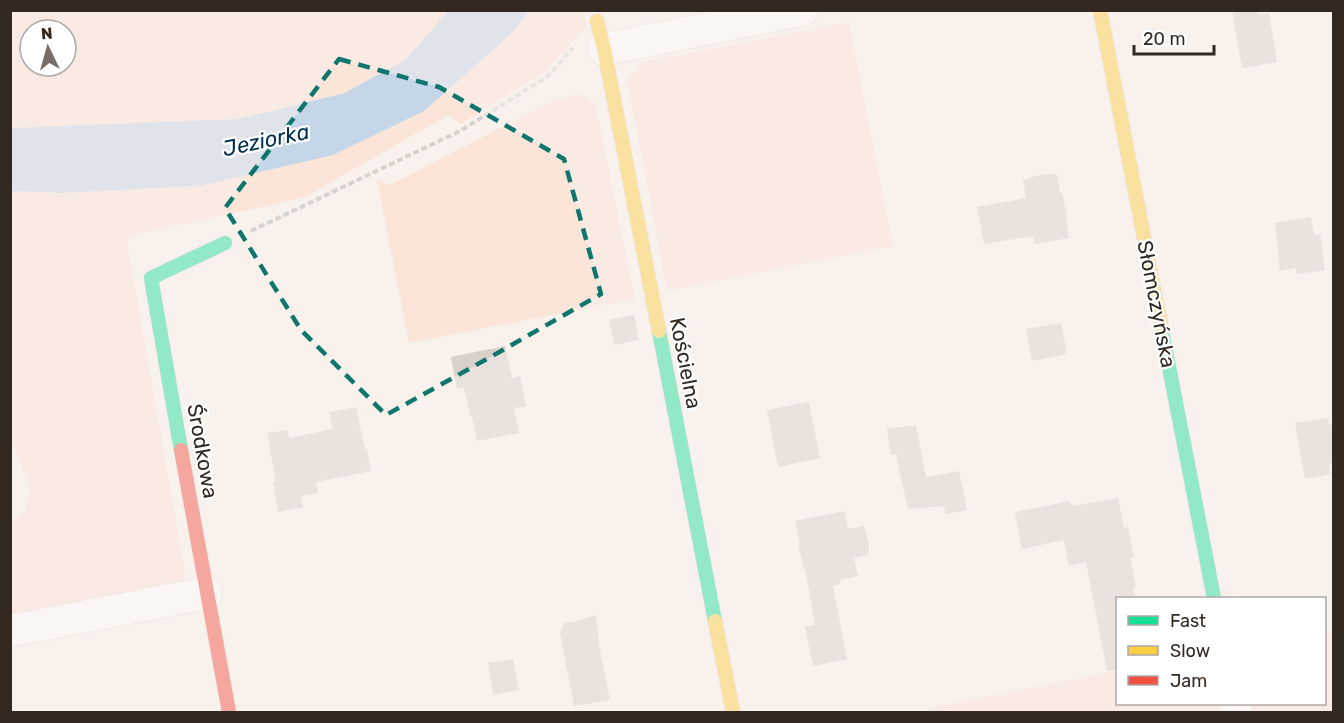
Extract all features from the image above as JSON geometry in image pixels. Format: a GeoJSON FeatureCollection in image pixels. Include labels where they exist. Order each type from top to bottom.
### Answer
{"type":"FeatureCollection","features":[{"type":"Feature","properties":{"kind":"street"},"geometry":{"type":"LineString","coordinates":[[601,35],[802,10]]}},
{"type":"Feature","properties":{"kind":"street","name":"Słomczyńska"},"geometry":{"type":"LineString","coordinates":[[1100,10],[1214,597]]}},
{"type":"Feature","properties":{"kind":"street","name":"Kościelna"},"geometry":{"type":"LineString","coordinates":[[601,35],[732,712]]}},
{"type":"Feature","properties":{"kind":"street","name":"Środkowa"},"geometry":{"type":"LineString","coordinates":[[225,243],[151,278],[229,712]]}},
{"type":"Feature","properties":{"kind":"street"},"geometry":{"type":"LineString","coordinates":[[10,631],[206,593]]}},
{"type":"Feature","properties":{"kind":"path"},"geometry":{"type":"LineString","coordinates":[[225,243],[460,131],[547,77],[601,35]]}},
{"type":"Feature","properties":{"kind":"highlighted area"},"geometry":{"type":"Polygon","coordinates":[[[339,59],[439,87],[564,159],[601,294],[386,415],[301,330],[225,208],[339,59]]]}},
{"type":"Feature","properties":{"kind":"shaded area"},"geometry":{"type":"Polygon","coordinates":[[[10,11],[448,11],[406,59],[345,93],[237,119],[11,128],[10,11]]]}},
{"type":"Feature","properties":{"kind":"shaded area"},"geometry":{"type":"Polygon","coordinates":[[[529,11],[584,11],[587,25],[546,71],[461,124],[448,115],[305,197],[126,237],[185,572],[183,581],[11,615],[11,521],[26,510],[30,489],[11,438],[11,191],[63,193],[199,186],[512,33],[529,11]]]}},
{"type":"Feature","properties":{"kind":"shaded area"},"geometry":{"type":"Polygon","coordinates":[[[849,22],[893,246],[667,291],[627,78],[636,70],[638,63],[849,22]]]}},
{"type":"Feature","properties":{"kind":"shaded area"},"geometry":{"type":"Polygon","coordinates":[[[578,94],[595,103],[635,299],[409,343],[377,180],[390,185],[554,100],[578,94]]]}},
{"type":"Feature","properties":{"kind":"shaded area"},"geometry":{"type":"Polygon","coordinates":[[[1333,630],[1333,712],[1252,712],[1251,705],[1326,705],[1326,631],[1333,630]]]}},
{"type":"Feature","properties":{"kind":"shaded area"},"geometry":{"type":"Polygon","coordinates":[[[1116,671],[1116,705],[1216,705],[1218,712],[929,712],[928,708],[1116,671]]]}},
{"type":"Feature","properties":{"kind":"water","name":"Jeziorka"},"geometry":{"type":"Polygon","coordinates":[[[448,11],[529,11],[512,33],[424,111],[333,155],[199,186],[63,193],[11,191],[11,128],[237,119],[345,93],[406,59],[448,11]]]}},
{"type":"Feature","properties":{"kind":"building"},"geometry":{"type":"Polygon","coordinates":[[[1232,10],[1258,10],[1258,14],[1269,13],[1277,62],[1242,68],[1232,10]]]}},
{"type":"Feature","properties":{"kind":"building"},"geometry":{"type":"Polygon","coordinates":[[[1043,174],[1057,174],[1068,221],[1066,221],[1069,238],[1034,244],[1033,236],[984,244],[977,207],[1026,198],[1023,180],[1043,174]]]}},
{"type":"Feature","properties":{"kind":"building"},"geometry":{"type":"Polygon","coordinates":[[[1311,217],[1314,235],[1320,234],[1325,270],[1297,274],[1296,268],[1280,271],[1275,223],[1311,217]]]}},
{"type":"Feature","properties":{"kind":"building"},"geometry":{"type":"Polygon","coordinates":[[[634,315],[639,340],[614,345],[609,320],[634,315]]]}},
{"type":"Feature","properties":{"kind":"building"},"geometry":{"type":"Polygon","coordinates":[[[1061,323],[1067,354],[1032,361],[1026,329],[1061,323]]]}},
{"type":"Feature","properties":{"kind":"building"},"geometry":{"type":"Polygon","coordinates":[[[505,346],[512,378],[520,376],[526,406],[514,408],[519,433],[477,441],[464,388],[457,389],[451,357],[505,346]]]}},
{"type":"Feature","properties":{"kind":"building"},"geometry":{"type":"Polygon","coordinates":[[[809,402],[820,458],[778,467],[767,410],[809,402]]]}},
{"type":"Feature","properties":{"kind":"building"},"geometry":{"type":"Polygon","coordinates":[[[356,407],[371,471],[316,482],[318,493],[301,496],[303,507],[278,512],[273,482],[276,481],[267,433],[288,430],[289,438],[333,429],[329,412],[356,407]]]}},
{"type":"Feature","properties":{"kind":"building"},"geometry":{"type":"Polygon","coordinates":[[[1328,418],[1329,425],[1334,424],[1334,463],[1329,464],[1331,474],[1305,479],[1295,423],[1328,418]]]}},
{"type":"Feature","properties":{"kind":"building"},"geometry":{"type":"Polygon","coordinates":[[[916,425],[926,477],[959,471],[967,510],[946,514],[944,506],[908,509],[896,454],[891,455],[887,429],[916,425]]]}},
{"type":"Feature","properties":{"kind":"building"},"geometry":{"type":"Polygon","coordinates":[[[1118,498],[1124,528],[1128,527],[1134,557],[1130,558],[1136,587],[1133,588],[1135,597],[1116,597],[1116,670],[1107,671],[1086,562],[1069,566],[1064,540],[1022,549],[1015,512],[1070,501],[1071,506],[1118,498]]]}},
{"type":"Feature","properties":{"kind":"building"},"geometry":{"type":"Polygon","coordinates":[[[845,511],[848,529],[864,526],[869,546],[868,555],[854,558],[858,576],[840,580],[840,584],[833,586],[847,659],[813,666],[805,627],[815,625],[795,521],[845,511]]]}},
{"type":"Feature","properties":{"kind":"building"},"geometry":{"type":"Polygon","coordinates":[[[596,615],[599,646],[610,700],[574,706],[560,633],[564,623],[596,615]]]}},
{"type":"Feature","properties":{"kind":"building"},"geometry":{"type":"Polygon","coordinates":[[[513,659],[519,690],[493,695],[488,663],[513,659]]]}},
{"type":"Feature","properties":{"kind":"traffic: fast"},"geometry":{"type":"LineString","coordinates":[[181,450],[151,278],[225,243]]}},
{"type":"Feature","properties":{"kind":"traffic: fast"},"geometry":{"type":"LineString","coordinates":[[659,331],[715,621]]}},
{"type":"Feature","properties":{"kind":"traffic: fast"},"geometry":{"type":"LineString","coordinates":[[1162,331],[1214,597]]}},
{"type":"Feature","properties":{"kind":"traffic: slow"},"geometry":{"type":"LineString","coordinates":[[1100,10],[1162,331]]}},
{"type":"Feature","properties":{"kind":"traffic: slow"},"geometry":{"type":"LineString","coordinates":[[597,21],[659,331]]}},
{"type":"Feature","properties":{"kind":"traffic: slow"},"geometry":{"type":"LineString","coordinates":[[715,621],[733,712]]}},
{"type":"Feature","properties":{"kind":"traffic: jam"},"geometry":{"type":"LineString","coordinates":[[181,450],[229,712]]}}]}
